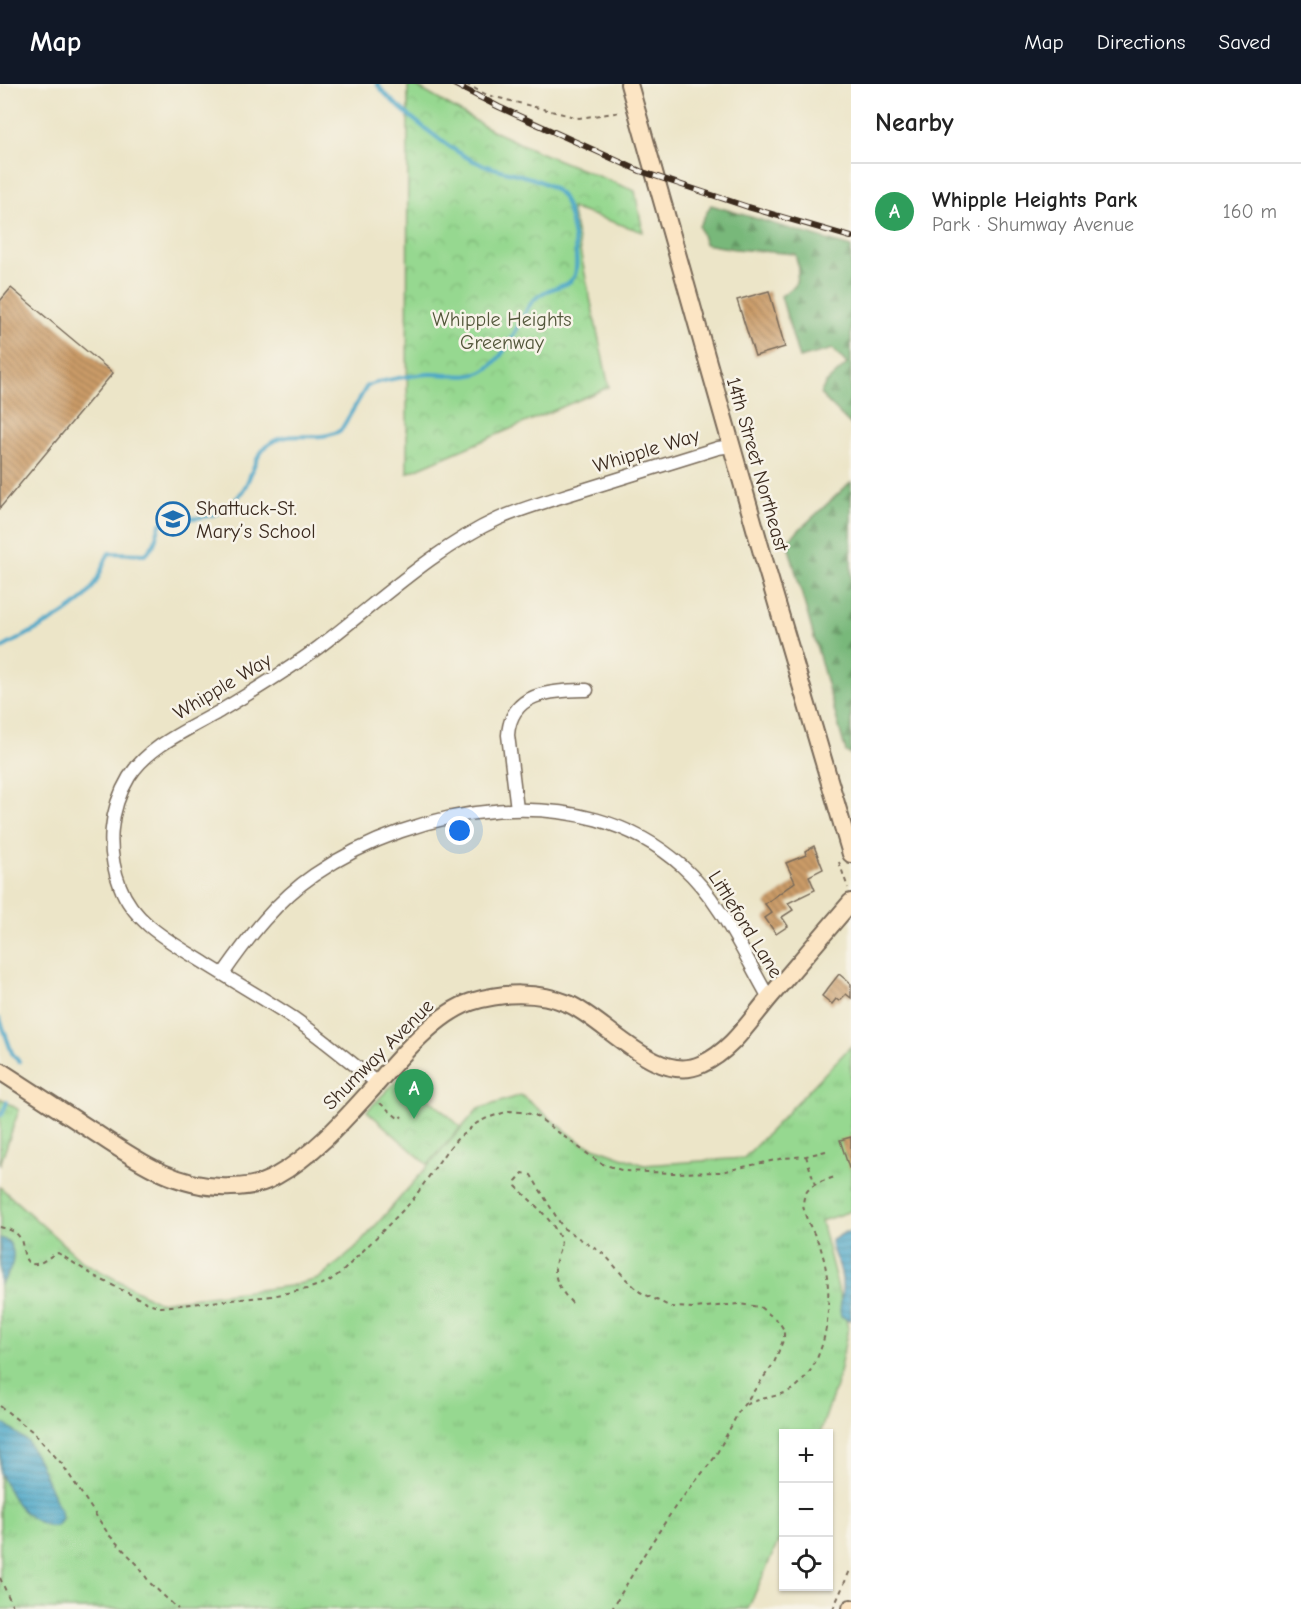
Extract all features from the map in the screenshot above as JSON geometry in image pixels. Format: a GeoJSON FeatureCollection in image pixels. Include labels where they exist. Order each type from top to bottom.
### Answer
{"type":"FeatureCollection","features":[{"type":"Feature","properties":{"kind":"street","name":"14th Street Northeast"},"geometry":{"type":"LineString","coordinates":[[629,84],[731,446],[851,854]]}},
{"type":"Feature","properties":{"kind":"street","name":"Whipple Way"},"geometry":{"type":"LineString","coordinates":[[377,1083],[320,1037],[159,934],[130,905],[120,887],[111,848],[111,832],[122,792],[130,775],[162,744],[257,689],[318,648],[469,534],[498,519],[530,507],[718,448],[731,446]]}},
{"type":"Feature","properties":{"kind":"street"},"geometry":{"type":"LineString","coordinates":[[517,808],[508,735],[513,712],[529,699],[556,691],[587,690]]}},
{"type":"Feature","properties":{"kind":"street","name":"Littleford Lane"},"geometry":{"type":"LineString","coordinates":[[223,974],[260,925],[285,898],[313,875],[344,856],[422,824],[517,808],[591,817],[622,828],[652,844],[681,865],[705,890],[769,998]]}},
{"type":"Feature","properties":{"kind":"street","name":"Shumway Avenue"},"geometry":{"type":"LineString","coordinates":[[0,1071],[153,1168],[180,1181],[218,1188],[258,1184],[276,1177],[316,1147],[425,1032],[450,1011],[471,1002],[514,994],[550,998],[568,1004],[588,1015],[662,1065],[681,1068],[700,1066],[729,1047],[851,902]]}},
{"type":"Feature","properties":{"kind":"path"},"geometry":{"type":"LineString","coordinates":[[466,84],[487,95],[579,118],[635,108]]}},
{"type":"Feature","properties":{"kind":"path"},"geometry":{"type":"LineString","coordinates":[[0,1227],[10,1229],[20,1238],[24,1257],[29,1262],[36,1264],[58,1253],[87,1273],[148,1303],[161,1307],[177,1307],[292,1293],[328,1282],[344,1270],[402,1212],[420,1191],[451,1146],[477,1123],[509,1111],[535,1115],[600,1163],[624,1172],[721,1172],[830,1150]]}},
{"type":"Feature","properties":{"kind":"path"},"geometry":{"type":"LineString","coordinates":[[806,1156],[815,1185]]}},
{"type":"Feature","properties":{"kind":"path"},"geometry":{"type":"LineString","coordinates":[[572,1303],[556,1280],[556,1261],[561,1245],[559,1237],[534,1202],[516,1186],[516,1181],[523,1173],[531,1175],[563,1228],[605,1255],[633,1286],[650,1299],[670,1308],[683,1309],[752,1305],[766,1311],[779,1322],[783,1330],[784,1338],[781,1348],[764,1379],[744,1406],[715,1457],[675,1507],[612,1609]]}},
{"type":"Feature","properties":{"kind":"path"},"geometry":{"type":"LineString","coordinates":[[744,1406],[780,1395],[795,1387],[813,1367],[824,1343],[828,1277],[821,1246],[804,1210],[806,1194],[815,1185],[837,1176]]}},
{"type":"Feature","properties":{"kind":"path"},"geometry":{"type":"LineString","coordinates":[[0,1406],[33,1432],[62,1464],[109,1535],[150,1583],[178,1609]]}},
{"type":"Feature","properties":{"kind":"path"},"geometry":{"type":"LineString","coordinates":[[833,1609],[851,1568]]}},
{"type":"Feature","properties":{"kind":"path"},"geometry":{"type":"LineString","coordinates":[[0,1578],[14,1609]]}},
{"type":"Feature","properties":{"kind":"green space","name":"Whipple Heights Greenway"},"geometry":{"type":"Polygon","coordinates":[[[408,84],[412,84],[493,131],[635,191],[643,232],[571,208],[609,387],[407,473],[408,84]]]}},
{"type":"Feature","properties":{"kind":"green space"},"geometry":{"type":"Polygon","coordinates":[[[711,205],[851,247],[851,425],[820,394],[826,383],[847,364],[833,349],[799,358],[781,296],[795,286],[799,268],[795,254],[705,244],[699,226],[711,205]]]}},
{"type":"Feature","properties":{"kind":"green space"},"geometry":{"type":"Polygon","coordinates":[[[851,482],[851,755],[846,752],[787,541],[851,482]]]}},
{"type":"Feature","properties":{"kind":"green space"},"geometry":{"type":"Polygon","coordinates":[[[851,1046],[851,1211],[821,1221],[848,1328],[837,1383],[821,1429],[779,1429],[779,1540],[748,1609],[0,1609],[0,1187],[83,1262],[158,1302],[290,1286],[318,1279],[355,1249],[478,1109],[521,1095],[580,1142],[644,1165],[744,1158],[851,1046]]]}},
{"type":"Feature","properties":{"kind":"green space"},"geometry":{"type":"Polygon","coordinates":[[[402,1075],[461,1127],[428,1165],[367,1111],[402,1075]]]}},
{"type":"Feature","properties":{"kind":"green space"},"geometry":{"type":"Polygon","coordinates":[[[0,1098],[19,1110],[0,1165],[0,1098]]]}},
{"type":"Feature","properties":{"kind":"water"},"geometry":{"type":"Polygon","coordinates":[[[845,1232],[851,1232],[851,1320],[841,1316],[842,1278],[831,1241],[845,1232]]]}},
{"type":"Feature","properties":{"kind":"water"},"geometry":{"type":"Polygon","coordinates":[[[0,1238],[8,1241],[13,1257],[10,1269],[0,1284],[0,1238]]]}},
{"type":"Feature","properties":{"kind":"water"},"geometry":{"type":"Polygon","coordinates":[[[0,1421],[27,1441],[61,1512],[62,1518],[59,1524],[48,1526],[34,1519],[18,1505],[8,1489],[0,1473],[0,1421]]]}},
{"type":"Feature","properties":{"kind":"building"},"geometry":{"type":"Polygon","coordinates":[[[11,288],[113,373],[0,508],[0,301],[11,288]]]}},
{"type":"Feature","properties":{"kind":"building"},"geometry":{"type":"Polygon","coordinates":[[[769,291],[785,347],[755,356],[737,300],[769,291]]]}},
{"type":"Feature","properties":{"kind":"building"},"geometry":{"type":"Polygon","coordinates":[[[814,846],[823,869],[809,876],[815,890],[788,903],[793,910],[782,917],[788,926],[776,934],[765,918],[772,913],[765,904],[795,882],[786,863],[806,855],[805,851],[814,846]]]}},
{"type":"Feature","properties":{"kind":"building"},"geometry":{"type":"Polygon","coordinates":[[[839,974],[851,984],[851,998],[846,994],[832,1004],[822,996],[839,974]]]}},
{"type":"Feature","properties":{"kind":"building"},"geometry":{"type":"Polygon","coordinates":[[[851,1137],[851,1168],[849,1168],[840,1140],[851,1137]]]}},
{"type":"Feature","properties":{"kind":"waterway"},"geometry":{"type":"LineString","coordinates":[[0,649],[51,622],[76,605],[93,587],[109,553],[146,554],[154,544],[160,524],[200,518],[216,514],[226,508],[243,490],[263,450],[274,441],[290,436],[325,436],[341,430],[367,386],[388,380],[423,375],[459,376],[481,373],[503,352],[532,302],[550,289],[569,283],[574,277],[576,260],[573,235],[564,200],[560,194],[542,182],[486,166],[466,157],[409,115],[377,84]]}},
{"type":"Feature","properties":{"kind":"waterway"},"geometry":{"type":"LineString","coordinates":[[0,1019],[12,1053],[19,1062]]}},
{"type":"Feature","properties":{"kind":"waterway"},"geometry":{"type":"LineString","coordinates":[[0,1115],[7,1102]]}},
{"type":"Feature","properties":{"kind":"railway"},"geometry":{"type":"LineString","coordinates":[[454,84],[640,171],[748,207],[851,237]]}},
{"type":"Feature","properties":{"kind":"place","name":"Shattuck-St. Mary’s School"},"geometry":{"type":"Point","coordinates":[173,519]}},
{"type":"Feature","properties":{"kind":"place","name":"Whipple Heights Park"},"geometry":{"type":"Point","coordinates":[414,1119]}}]}
